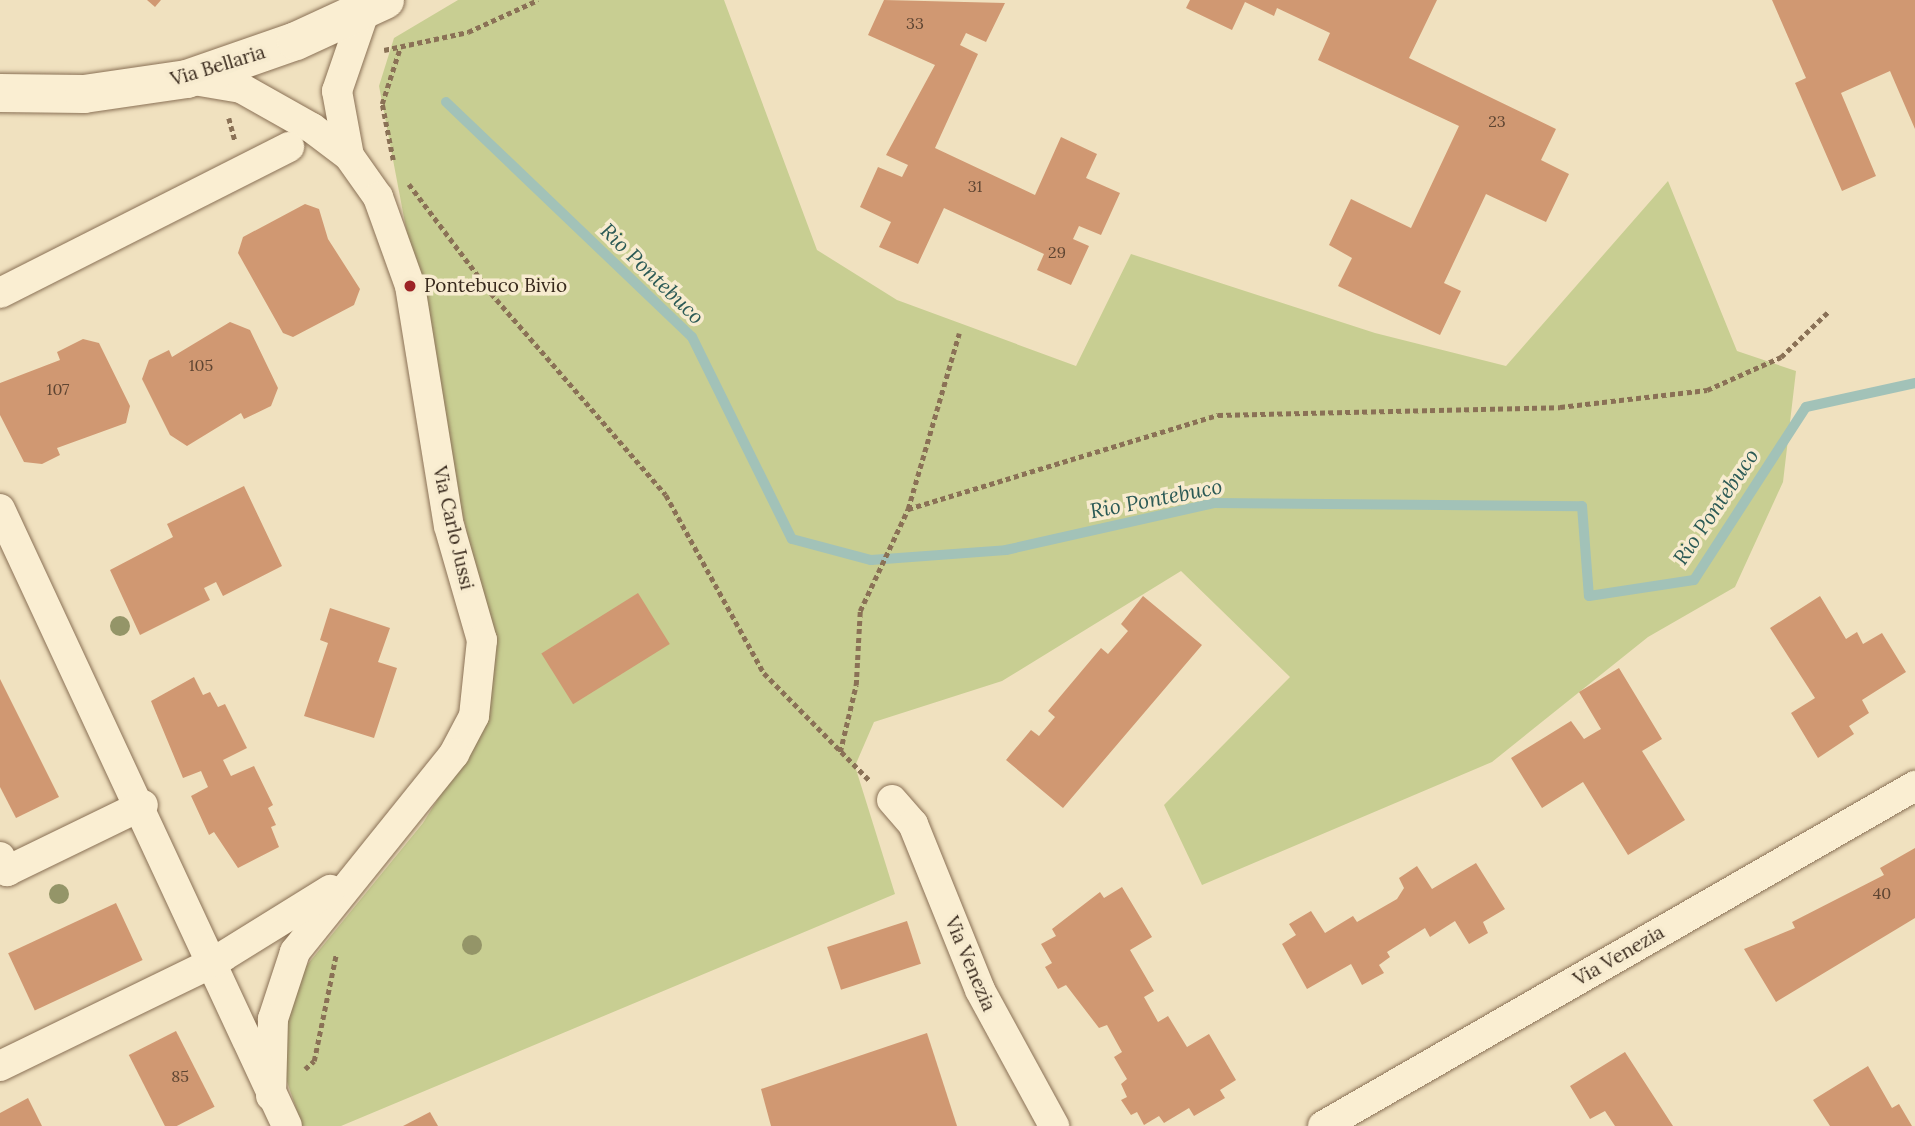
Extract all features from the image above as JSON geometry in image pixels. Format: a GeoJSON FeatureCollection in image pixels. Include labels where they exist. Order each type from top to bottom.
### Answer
{"type":"FeatureCollection","features":[{"type":"Feature","properties":{"kind":"street","name":"Via Bellaria"},"geometry":{"type":"LineString","coordinates":[[0,93],[83,94],[187,79],[373,3]]}},
{"type":"Feature","properties":{"kind":"street","name":"Via Carlo Jussi"},"geometry":{"type":"LineString","coordinates":[[271,1096],[272,1019],[295,952],[353,873],[454,754],[474,716],[482,676],[482,640],[449,526],[399,243],[349,156],[337,91],[346,50],[373,3]]}},
{"type":"Feature","properties":{"kind":"street","name":"Via Carlo Jussi"},"geometry":{"type":"LineString","coordinates":[[187,79],[263,99],[349,156]]}},
{"type":"Feature","properties":{"kind":"street"},"geometry":{"type":"LineString","coordinates":[[0,293],[289,147]]}},
{"type":"Feature","properties":{"kind":"street","name":"Via Carlo Jussi"},"geometry":{"type":"LineString","coordinates":[[0,509],[143,805],[271,1096],[287,1126]]}},
{"type":"Feature","properties":{"kind":"street","name":"Via Venezia"},"geometry":{"type":"LineString","coordinates":[[1323,1126],[1915,786]]}},
{"type":"Feature","properties":{"kind":"street","name":"Via Venezia"},"geometry":{"type":"LineString","coordinates":[[892,800],[913,824],[986,1001],[1054,1126]]}},
{"type":"Feature","properties":{"kind":"street"},"geometry":{"type":"LineString","coordinates":[[0,858],[7,871],[143,805]]}},
{"type":"Feature","properties":{"kind":"street","name":"Via Carlo Jussi"},"geometry":{"type":"LineString","coordinates":[[214,962],[353,873]]}},
{"type":"Feature","properties":{"kind":"street"},"geometry":{"type":"LineString","coordinates":[[0,1066],[214,962]]}},
{"type":"Feature","properties":{"kind":"path"},"geometry":{"type":"LineString","coordinates":[[383,50],[468,32],[538,0]]}},
{"type":"Feature","properties":{"kind":"path"},"geometry":{"type":"LineString","coordinates":[[396,174],[382,104],[400,48]]}},
{"type":"Feature","properties":{"kind":"path"},"geometry":{"type":"LineString","coordinates":[[393,162],[491,293],[666,495],[764,673],[840,753],[892,800]]}},
{"type":"Feature","properties":{"kind":"path"},"geometry":{"type":"LineString","coordinates":[[908,509],[1218,415],[1560,407],[1707,390],[1781,357],[1828,312]]}},
{"type":"Feature","properties":{"kind":"path"},"geometry":{"type":"LineString","coordinates":[[840,753],[856,685],[860,611],[908,509],[959,333]]}},
{"type":"Feature","properties":{"kind":"path"},"geometry":{"type":"LineString","coordinates":[[271,1096],[314,1061],[338,948]]}},
{"type":"Feature","properties":{"kind":"green space"},"geometry":{"type":"Polygon","coordinates":[[[458,0],[724,0],[817,250],[897,300],[1076,366],[1131,254],[1375,333],[1506,366],[1668,181],[1737,351],[1796,371],[1783,482],[1735,587],[1648,637],[1492,762],[1202,885],[1164,805],[1290,677],[1181,571],[1002,681],[874,722],[855,766],[895,894],[341,1126],[302,1126],[273,1040],[294,981],[423,823],[462,760],[489,628],[450,460],[379,86],[394,38],[458,0]]]}},
{"type":"Feature","properties":{"kind":"building"},"geometry":{"type":"Polygon","coordinates":[[[147,0],[161,0],[155,7],[147,0]]]}},
{"type":"Feature","properties":{"kind":"building"},"geometry":{"type":"Polygon","coordinates":[[[884,0],[1005,3],[986,42],[966,33],[960,45],[978,54],[935,148],[1035,195],[1061,137],[1097,154],[1086,178],[1120,193],[1101,235],[1079,226],[1073,239],[1089,246],[1071,285],[1037,270],[1044,254],[944,208],[918,264],[879,247],[891,222],[860,207],[878,167],[902,177],[908,165],[886,155],[935,65],[868,35],[884,0]]]}},
{"type":"Feature","properties":{"kind":"building"},"geometry":{"type":"Polygon","coordinates":[[[1190,0],[1437,0],[1409,58],[1556,129],[1541,160],[1569,174],[1546,222],[1486,194],[1444,283],[1461,291],[1440,335],[1338,286],[1352,258],[1329,245],[1351,199],[1411,228],[1459,126],[1318,60],[1330,33],[1277,8],[1274,16],[1245,2],[1232,30],[1186,8],[1190,0]]]}},
{"type":"Feature","properties":{"kind":"building"},"geometry":{"type":"Polygon","coordinates":[[[1772,0],[1915,0],[1915,129],[1890,71],[1841,93],[1876,176],[1842,191],[1795,83],[1806,78],[1772,0]]]}},
{"type":"Feature","properties":{"kind":"building"},"geometry":{"type":"Polygon","coordinates":[[[305,204],[319,209],[328,239],[360,289],[354,305],[293,337],[283,333],[238,253],[243,237],[305,204]]]}},
{"type":"Feature","properties":{"kind":"building"},"geometry":{"type":"Polygon","coordinates":[[[230,322],[250,330],[278,388],[271,406],[244,419],[241,413],[187,446],[170,435],[142,379],[149,360],[169,350],[172,357],[230,322]]]}},
{"type":"Feature","properties":{"kind":"building"},"geometry":{"type":"Polygon","coordinates":[[[83,339],[99,343],[130,406],[126,423],[57,448],[60,455],[42,464],[24,462],[0,415],[0,383],[60,360],[57,352],[83,339]]]}},
{"type":"Feature","properties":{"kind":"building"},"geometry":{"type":"Polygon","coordinates":[[[244,486],[282,566],[223,596],[216,582],[204,588],[210,600],[140,635],[110,570],[173,537],[167,524],[244,486]]]}},
{"type":"Feature","properties":{"kind":"building"},"geometry":{"type":"Polygon","coordinates":[[[638,593],[670,644],[573,704],[541,653],[638,593]]]}},
{"type":"Feature","properties":{"kind":"building"},"geometry":{"type":"Polygon","coordinates":[[[1143,596],[1202,645],[1063,808],[1006,760],[1031,730],[1039,736],[1055,717],[1048,711],[1101,648],[1108,654],[1128,631],[1121,624],[1143,596]]]}},
{"type":"Feature","properties":{"kind":"building"},"geometry":{"type":"Polygon","coordinates":[[[1820,596],[1846,639],[1857,632],[1863,644],[1882,633],[1906,672],[1862,700],[1869,713],[1849,726],[1854,734],[1818,758],[1791,713],[1815,698],[1770,628],[1820,596]]]}},
{"type":"Feature","properties":{"kind":"building"},"geometry":{"type":"Polygon","coordinates":[[[330,608],[390,628],[378,662],[397,668],[374,738],[304,716],[328,643],[320,640],[330,608]]]}},
{"type":"Feature","properties":{"kind":"building"},"geometry":{"type":"Polygon","coordinates":[[[1619,668],[1662,739],[1642,751],[1685,820],[1628,855],[1583,782],[1542,808],[1511,758],[1571,721],[1584,739],[1601,729],[1579,692],[1619,668]]]}},
{"type":"Feature","properties":{"kind":"building"},"geometry":{"type":"Polygon","coordinates":[[[194,677],[203,695],[210,692],[218,707],[225,704],[247,748],[223,760],[231,776],[254,766],[273,805],[268,808],[276,825],[271,827],[279,847],[238,868],[214,832],[209,835],[191,796],[208,787],[201,771],[183,778],[151,701],[194,677]]]}},
{"type":"Feature","properties":{"kind":"building"},"geometry":{"type":"Polygon","coordinates":[[[0,679],[59,797],[16,818],[0,787],[0,679]]]}},
{"type":"Feature","properties":{"kind":"building"},"geometry":{"type":"Polygon","coordinates":[[[1915,848],[1915,918],[1776,1002],[1744,949],[1795,928],[1792,922],[1884,875],[1880,868],[1915,848]]]}},
{"type":"Feature","properties":{"kind":"building"},"geometry":{"type":"Polygon","coordinates":[[[1476,863],[1505,909],[1483,922],[1488,933],[1469,944],[1455,921],[1430,937],[1425,928],[1387,952],[1390,957],[1379,965],[1384,973],[1362,985],[1351,964],[1307,989],[1282,944],[1296,935],[1289,924],[1311,911],[1325,933],[1353,916],[1357,922],[1397,899],[1404,888],[1399,878],[1417,866],[1432,889],[1476,863]]]}},
{"type":"Feature","properties":{"kind":"building"},"geometry":{"type":"Polygon","coordinates":[[[1122,887],[1152,937],[1130,950],[1154,991],[1144,997],[1158,1022],[1168,1016],[1187,1047],[1209,1034],[1236,1080],[1220,1090],[1225,1098],[1194,1116],[1189,1108],[1164,1123],[1159,1116],[1144,1125],[1137,1112],[1131,1115],[1121,1100],[1127,1097],[1121,1084],[1127,1079],[1114,1057],[1122,1052],[1107,1025],[1099,1028],[1066,985],[1058,989],[1045,967],[1052,963],[1041,944],[1056,936],[1052,929],[1100,892],[1104,898],[1122,887]]]}},
{"type":"Feature","properties":{"kind":"building"},"geometry":{"type":"Polygon","coordinates":[[[116,903],[143,960],[35,1010],[8,953],[116,903]]]}},
{"type":"Feature","properties":{"kind":"building"},"geometry":{"type":"Polygon","coordinates":[[[907,921],[921,964],[841,990],[827,947],[907,921]]]}},
{"type":"Feature","properties":{"kind":"building"},"geometry":{"type":"Polygon","coordinates":[[[176,1031],[215,1107],[177,1126],[165,1126],[129,1055],[176,1031]]]}},
{"type":"Feature","properties":{"kind":"building"},"geometry":{"type":"Polygon","coordinates":[[[927,1033],[957,1126],[771,1126],[761,1089],[927,1033]]]}},
{"type":"Feature","properties":{"kind":"building"},"geometry":{"type":"Polygon","coordinates":[[[1625,1052],[1673,1126],[1615,1126],[1605,1111],[1590,1119],[1570,1086],[1625,1052]]]}},
{"type":"Feature","properties":{"kind":"building"},"geometry":{"type":"Polygon","coordinates":[[[1868,1066],[1892,1108],[1899,1104],[1912,1126],[1830,1126],[1813,1100],[1868,1066]]]}},
{"type":"Feature","properties":{"kind":"building"},"geometry":{"type":"Polygon","coordinates":[[[28,1098],[42,1126],[0,1126],[0,1113],[28,1098]]]}},
{"type":"Feature","properties":{"kind":"building"},"geometry":{"type":"Polygon","coordinates":[[[430,1112],[438,1126],[403,1126],[430,1112]]]}},
{"type":"Feature","properties":{"kind":"waterway","name":"Rio Pontebuco"},"geometry":{"type":"LineString","coordinates":[[446,102],[692,337],[792,539],[871,560],[1006,550],[1214,503],[1582,506],[1589,596],[1694,580],[1806,407],[1915,383]]}},
{"type":"Feature","properties":{"kind":"place","name":"Pontebuco Bivio"},"geometry":{"type":"Point","coordinates":[410,286]}}]}
